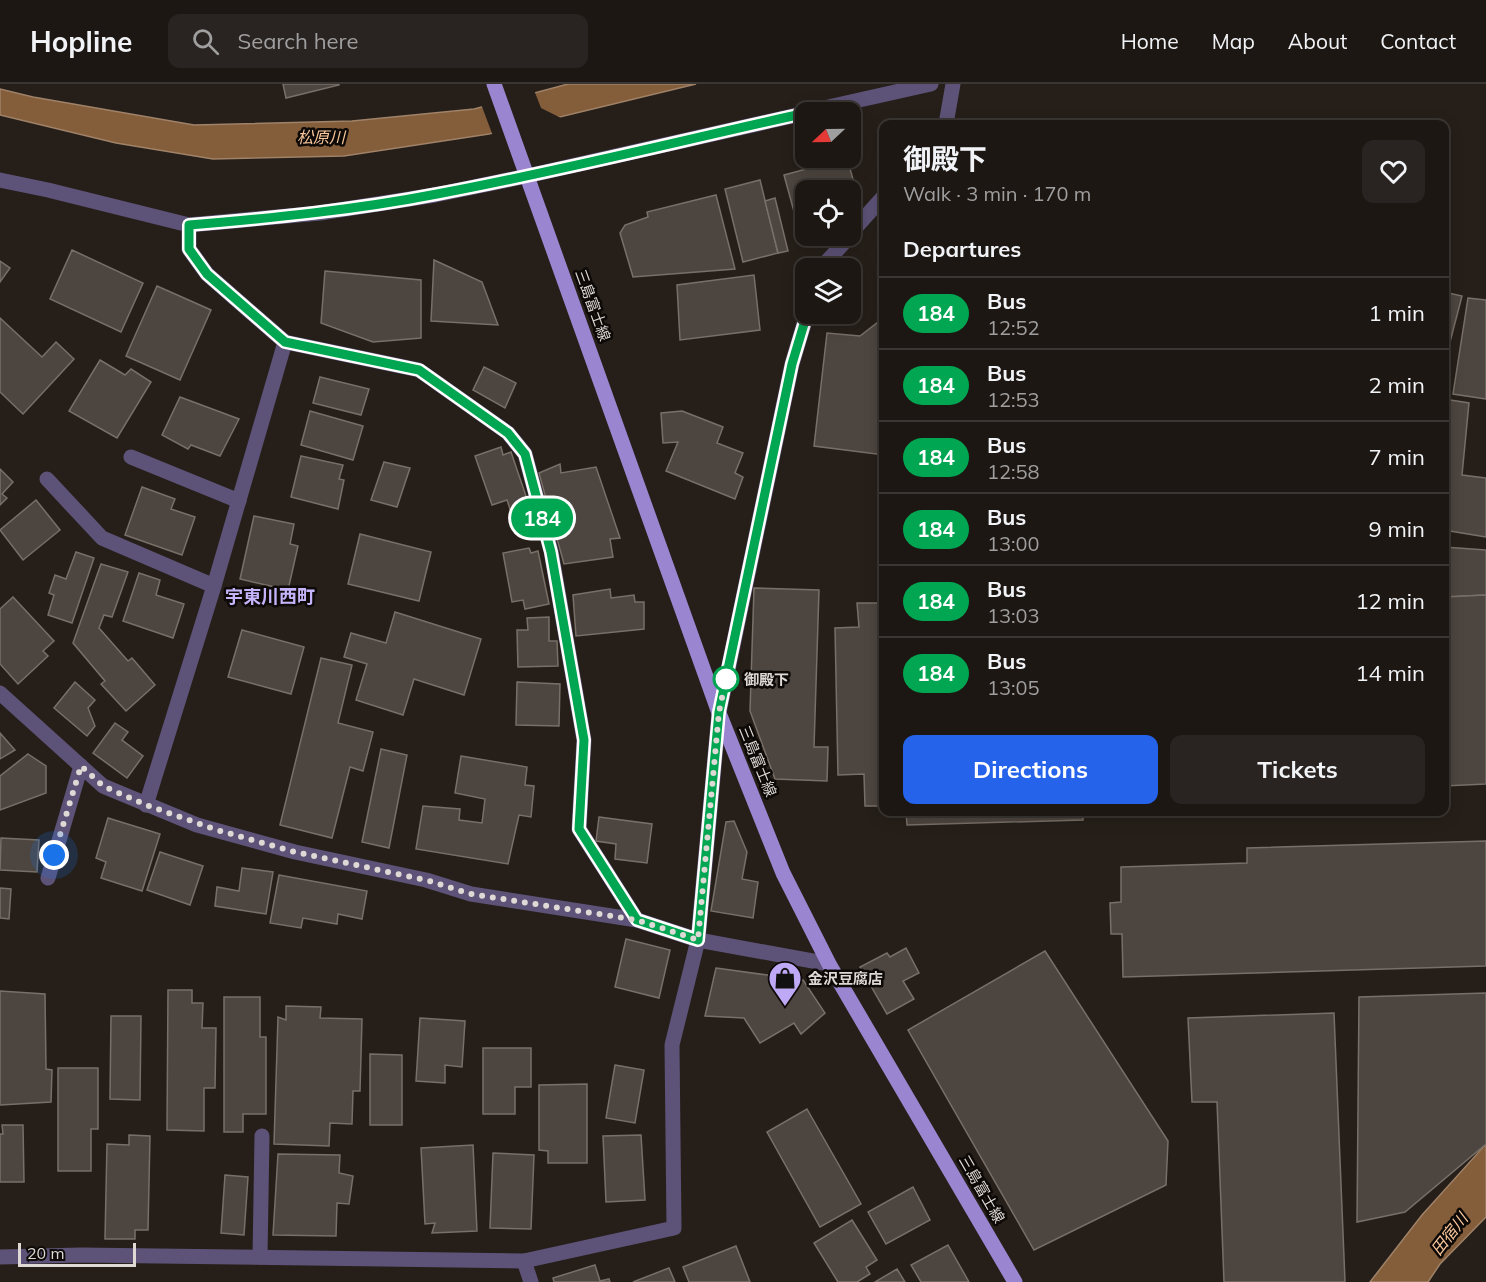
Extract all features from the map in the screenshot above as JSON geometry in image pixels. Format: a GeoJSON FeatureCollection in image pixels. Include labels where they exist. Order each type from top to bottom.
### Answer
{"type":"FeatureCollection","features":[{"type":"Feature","properties":{"kind":"main road","name":"三島富士線"},"geometry":{"type":"LineString","coordinates":[[496,91],[719,712],[783,873],[830,964],[1015,1282]]}},
{"type":"Feature","properties":{"kind":"street"},"geometry":{"type":"LineString","coordinates":[[853,102],[931,84]]}},
{"type":"Feature","properties":{"kind":"street"},"geometry":{"type":"LineString","coordinates":[[947,120],[953,84]]}},
{"type":"Feature","properties":{"kind":"street"},"geometry":{"type":"LineString","coordinates":[[0,180],[189,225],[320,213],[435,195],[795,115]]}},
{"type":"Feature","properties":{"kind":"street"},"geometry":{"type":"LineString","coordinates":[[861,222],[879,202]]}},
{"type":"Feature","properties":{"kind":"street"},"geometry":{"type":"LineString","coordinates":[[189,225],[189,249],[207,274],[285,342],[419,370],[508,433],[525,454],[551,552],[584,740],[579,829],[637,920]]}},
{"type":"Feature","properties":{"kind":"street"},"geometry":{"type":"LineString","coordinates":[[830,258],[840,246]]}},
{"type":"Feature","properties":{"kind":"street"},"geometry":{"type":"LineString","coordinates":[[0,1257],[81,1255],[524,1261],[674,1228],[672,1045],[698,940],[719,712],[792,364],[804,324]]}},
{"type":"Feature","properties":{"kind":"street"},"geometry":{"type":"LineString","coordinates":[[146,805],[214,586],[285,342]]}},
{"type":"Feature","properties":{"kind":"street"},"geometry":{"type":"LineString","coordinates":[[131,457],[239,501]]}},
{"type":"Feature","properties":{"kind":"street"},"geometry":{"type":"LineString","coordinates":[[47,478],[102,538],[214,586]]}},
{"type":"Feature","properties":{"kind":"street"},"geometry":{"type":"LineString","coordinates":[[0,693],[103,786],[197,825],[295,852],[426,880],[471,894],[637,920],[698,940],[830,964]]}},
{"type":"Feature","properties":{"kind":"street"},"geometry":{"type":"LineString","coordinates":[[48,878],[81,766]]}},
{"type":"Feature","properties":{"kind":"street"},"geometry":{"type":"LineString","coordinates":[[260,1257],[262,1136]]}},
{"type":"Feature","properties":{"kind":"street"},"geometry":{"type":"LineString","coordinates":[[524,1261],[531,1282]]}},
{"type":"Feature","properties":{"kind":"water","name":"松原川"},"geometry":{"type":"Polygon","coordinates":[[[568,84],[696,84],[489,134],[344,156],[213,159],[116,143],[0,115],[0,89],[33,97],[194,125],[352,121],[474,109],[568,84]]]}},
{"type":"Feature","properties":{"kind":"water","name":"田宿川"},"geometry":{"type":"Polygon","coordinates":[[[1486,1144],[1486,1217],[1440,1264],[1428,1282],[1370,1282],[1422,1215],[1486,1144]]]}},
{"type":"Feature","properties":{"kind":"pier"},"geometry":{"type":"Polygon","coordinates":[[[534,90],[541,108],[563,119],[493,136],[481,104],[534,90]]]}},
{"type":"Feature","properties":{"kind":"building"},"geometry":{"type":"Polygon","coordinates":[[[283,84],[339,84],[339,85],[286,98],[283,84]]]}},
{"type":"Feature","properties":{"kind":"building"},"geometry":{"type":"Polygon","coordinates":[[[810,168],[850,168],[853,180],[795,180],[795,215],[784,175],[810,168]]]}},
{"type":"Feature","properties":{"kind":"building"},"geometry":{"type":"Polygon","coordinates":[[[760,180],[778,253],[743,262],[725,189],[760,180]]]}},
{"type":"Feature","properties":{"kind":"building"},"geometry":{"type":"Polygon","coordinates":[[[716,195],[735,269],[633,277],[620,233],[625,225],[648,217],[647,212],[716,195]]]}},
{"type":"Feature","properties":{"kind":"building"},"geometry":{"type":"Polygon","coordinates":[[[775,198],[788,251],[778,253],[765,201],[775,198]]]}},
{"type":"Feature","properties":{"kind":"building"},"geometry":{"type":"Polygon","coordinates":[[[72,250],[143,283],[121,332],[50,299],[72,250]]]}},
{"type":"Feature","properties":{"kind":"building"},"geometry":{"type":"Polygon","coordinates":[[[434,260],[482,282],[498,325],[431,321],[434,260]]]}},
{"type":"Feature","properties":{"kind":"building"},"geometry":{"type":"Polygon","coordinates":[[[0,261],[10,268],[0,282],[0,261]]]}},
{"type":"Feature","properties":{"kind":"building"},"geometry":{"type":"Polygon","coordinates":[[[325,271],[421,280],[421,338],[373,342],[321,323],[325,271]]]}},
{"type":"Feature","properties":{"kind":"building"},"geometry":{"type":"Polygon","coordinates":[[[754,275],[760,330],[680,340],[677,285],[754,275]]]}},
{"type":"Feature","properties":{"kind":"building"},"geometry":{"type":"Polygon","coordinates":[[[157,286],[211,310],[180,380],[126,356],[157,286]]]}},
{"type":"Feature","properties":{"kind":"building"},"geometry":{"type":"Polygon","coordinates":[[[1449,293],[1462,296],[1449,346],[1449,293]]]}},
{"type":"Feature","properties":{"kind":"building"},"geometry":{"type":"Polygon","coordinates":[[[1468,298],[1486,300],[1486,399],[1453,394],[1468,298]]]}},
{"type":"Feature","properties":{"kind":"building"},"geometry":{"type":"Polygon","coordinates":[[[879,316],[879,454],[814,446],[827,333],[860,336],[878,322],[879,316]]]}},
{"type":"Feature","properties":{"kind":"building"},"geometry":{"type":"Polygon","coordinates":[[[0,318],[42,357],[56,342],[74,359],[23,414],[0,392],[0,318]]]}},
{"type":"Feature","properties":{"kind":"building"},"geometry":{"type":"Polygon","coordinates":[[[100,360],[125,375],[131,369],[151,382],[117,438],[69,411],[100,360]]]}},
{"type":"Feature","properties":{"kind":"building"},"geometry":{"type":"Polygon","coordinates":[[[484,367],[516,383],[505,408],[473,390],[484,367]]]}},
{"type":"Feature","properties":{"kind":"building"},"geometry":{"type":"Polygon","coordinates":[[[320,377],[369,389],[361,415],[313,403],[320,377]]]}},
{"type":"Feature","properties":{"kind":"building"},"geometry":{"type":"Polygon","coordinates":[[[180,397],[239,419],[220,456],[191,445],[188,449],[162,435],[180,397]]]}},
{"type":"Feature","properties":{"kind":"building"},"geometry":{"type":"Polygon","coordinates":[[[1449,400],[1469,403],[1462,475],[1486,478],[1486,537],[1449,531],[1449,400]]]}},
{"type":"Feature","properties":{"kind":"building"},"geometry":{"type":"Polygon","coordinates":[[[310,411],[363,426],[353,460],[301,445],[310,411]]]}},
{"type":"Feature","properties":{"kind":"building"},"geometry":{"type":"Polygon","coordinates":[[[682,411],[723,427],[717,443],[743,453],[735,473],[743,477],[735,499],[666,471],[678,442],[663,443],[661,413],[682,411]]]}},
{"type":"Feature","properties":{"kind":"building"},"geometry":{"type":"Polygon","coordinates":[[[501,447],[503,455],[511,452],[528,502],[510,509],[507,500],[492,505],[475,456],[501,447]]]}},
{"type":"Feature","properties":{"kind":"building"},"geometry":{"type":"Polygon","coordinates":[[[301,456],[343,465],[339,479],[344,480],[338,509],[291,497],[301,456]]]}},
{"type":"Feature","properties":{"kind":"building"},"geometry":{"type":"Polygon","coordinates":[[[384,462],[410,468],[397,507],[371,500],[384,462]]]}},
{"type":"Feature","properties":{"kind":"building"},"geometry":{"type":"Polygon","coordinates":[[[560,464],[561,473],[596,467],[620,538],[610,539],[613,557],[564,564],[539,473],[560,464]]]}},
{"type":"Feature","properties":{"kind":"building"},"geometry":{"type":"Polygon","coordinates":[[[0,469],[13,482],[2,494],[7,498],[0,505],[0,469]]]}},
{"type":"Feature","properties":{"kind":"building"},"geometry":{"type":"Polygon","coordinates":[[[142,487],[175,499],[171,509],[195,517],[182,555],[125,535],[142,487]]]}},
{"type":"Feature","properties":{"kind":"building"},"geometry":{"type":"Polygon","coordinates":[[[36,500],[60,530],[23,560],[0,530],[36,500]]]}},
{"type":"Feature","properties":{"kind":"building"},"geometry":{"type":"Polygon","coordinates":[[[254,516],[294,524],[290,544],[298,546],[288,590],[240,579],[254,516]]]}},
{"type":"Feature","properties":{"kind":"building"},"geometry":{"type":"Polygon","coordinates":[[[360,534],[431,552],[419,601],[348,584],[360,534]]]}},
{"type":"Feature","properties":{"kind":"building"},"geometry":{"type":"Polygon","coordinates":[[[1449,547],[1486,550],[1486,595],[1449,597],[1449,547]]]}},
{"type":"Feature","properties":{"kind":"building"},"geometry":{"type":"Polygon","coordinates":[[[529,548],[531,553],[538,551],[549,604],[525,609],[523,600],[512,602],[503,553],[529,548]]]}},
{"type":"Feature","properties":{"kind":"building"},"geometry":{"type":"Polygon","coordinates":[[[76,552],[94,558],[72,623],[48,615],[54,595],[49,593],[55,575],[66,579],[76,552]]]}},
{"type":"Feature","properties":{"kind":"building"},"geometry":{"type":"Polygon","coordinates":[[[101,564],[128,572],[112,617],[104,615],[99,628],[128,661],[132,658],[155,685],[126,711],[101,684],[105,681],[73,643],[101,564]]]}},
{"type":"Feature","properties":{"kind":"building"},"geometry":{"type":"Polygon","coordinates":[[[139,573],[160,580],[156,595],[184,604],[173,638],[123,621],[139,573]]]}},
{"type":"Feature","properties":{"kind":"building"},"geometry":{"type":"Polygon","coordinates":[[[754,588],[819,590],[814,747],[828,747],[827,781],[775,779],[750,711],[754,588]]]}},
{"type":"Feature","properties":{"kind":"building"},"geometry":{"type":"Polygon","coordinates":[[[610,589],[611,598],[634,595],[635,602],[644,602],[644,629],[576,636],[573,595],[610,589]]]}},
{"type":"Feature","properties":{"kind":"building"},"geometry":{"type":"Polygon","coordinates":[[[1486,595],[1486,784],[1449,786],[1449,597],[1486,595]]]}},
{"type":"Feature","properties":{"kind":"building"},"geometry":{"type":"Polygon","coordinates":[[[13,597],[54,641],[43,651],[48,656],[18,684],[0,664],[0,609],[13,597]]]}},
{"type":"Feature","properties":{"kind":"building"},"geometry":{"type":"Polygon","coordinates":[[[857,603],[879,603],[879,806],[865,806],[864,774],[838,775],[835,628],[859,627],[857,603]]]}},
{"type":"Feature","properties":{"kind":"building"},"geometry":{"type":"Polygon","coordinates":[[[395,612],[481,639],[464,695],[414,679],[403,715],[356,700],[367,664],[344,657],[351,633],[386,643],[395,612]]]}},
{"type":"Feature","properties":{"kind":"building"},"geometry":{"type":"Polygon","coordinates":[[[549,617],[549,641],[557,641],[558,666],[518,667],[517,630],[528,630],[527,618],[549,617]]]}},
{"type":"Feature","properties":{"kind":"building"},"geometry":{"type":"Polygon","coordinates":[[[242,630],[304,647],[291,694],[228,677],[242,630]]]}},
{"type":"Feature","properties":{"kind":"building"},"geometry":{"type":"Polygon","coordinates":[[[321,658],[352,665],[338,723],[373,732],[363,771],[350,767],[332,838],[280,825],[321,658]]]}},
{"type":"Feature","properties":{"kind":"building"},"geometry":{"type":"Polygon","coordinates":[[[75,682],[95,700],[88,708],[95,726],[87,736],[54,708],[75,682]]]}},
{"type":"Feature","properties":{"kind":"building"},"geometry":{"type":"Polygon","coordinates":[[[517,682],[560,684],[559,726],[516,725],[517,682]]]}},
{"type":"Feature","properties":{"kind":"building"},"geometry":{"type":"Polygon","coordinates":[[[115,723],[128,732],[122,740],[143,756],[127,778],[93,753],[115,723]]]}},
{"type":"Feature","properties":{"kind":"building"},"geometry":{"type":"Polygon","coordinates":[[[0,733],[15,750],[0,759],[0,733]]]}},
{"type":"Feature","properties":{"kind":"building"},"geometry":{"type":"Polygon","coordinates":[[[381,749],[407,755],[389,848],[362,842],[381,749]]]}},
{"type":"Feature","properties":{"kind":"building"},"geometry":{"type":"Polygon","coordinates":[[[28,754],[46,766],[46,793],[0,810],[0,776],[28,754]]]}},
{"type":"Feature","properties":{"kind":"building"},"geometry":{"type":"Polygon","coordinates":[[[461,756],[527,767],[525,785],[534,786],[531,817],[519,815],[508,864],[416,849],[423,806],[460,809],[459,820],[482,823],[485,799],[455,793],[461,756]]]}},
{"type":"Feature","properties":{"kind":"building"},"geometry":{"type":"Polygon","coordinates":[[[906,816],[1083,816],[1083,820],[907,825],[906,816]]]}},
{"type":"Feature","properties":{"kind":"building"},"geometry":{"type":"Polygon","coordinates":[[[599,817],[652,824],[647,863],[615,859],[616,844],[596,841],[599,817]]]}},
{"type":"Feature","properties":{"kind":"building"},"geometry":{"type":"Polygon","coordinates":[[[108,818],[160,834],[142,891],[101,878],[106,862],[96,858],[108,818]]]}},
{"type":"Feature","properties":{"kind":"building"},"geometry":{"type":"Polygon","coordinates":[[[734,821],[747,852],[742,879],[758,882],[753,918],[711,911],[726,822],[734,821]]]}},
{"type":"Feature","properties":{"kind":"building"},"geometry":{"type":"Polygon","coordinates":[[[1,838],[39,840],[37,872],[0,870],[1,838]]]}},
{"type":"Feature","properties":{"kind":"building"},"geometry":{"type":"Polygon","coordinates":[[[1486,841],[1486,966],[1123,977],[1122,934],[1111,934],[1110,903],[1121,902],[1121,867],[1247,863],[1247,848],[1486,841]]]}},
{"type":"Feature","properties":{"kind":"building"},"geometry":{"type":"Polygon","coordinates":[[[160,852],[203,866],[190,905],[147,890],[160,852]]]}},
{"type":"Feature","properties":{"kind":"building"},"geometry":{"type":"Polygon","coordinates":[[[242,868],[273,872],[266,914],[215,906],[217,887],[239,891],[242,868]]]}},
{"type":"Feature","properties":{"kind":"building"},"geometry":{"type":"Polygon","coordinates":[[[279,875],[367,891],[362,919],[338,914],[337,924],[303,918],[301,928],[270,923],[279,875]]]}},
{"type":"Feature","properties":{"kind":"building"},"geometry":{"type":"Polygon","coordinates":[[[0,888],[11,889],[9,919],[0,918],[0,888]]]}},
{"type":"Feature","properties":{"kind":"building"},"geometry":{"type":"Polygon","coordinates":[[[626,939],[670,950],[659,998],[615,987],[626,939]]]}},
{"type":"Feature","properties":{"kind":"building"},"geometry":{"type":"Polygon","coordinates":[[[906,948],[919,973],[903,981],[914,999],[887,1014],[860,967],[887,953],[890,957],[906,948]]]}},
{"type":"Feature","properties":{"kind":"building"},"geometry":{"type":"Polygon","coordinates":[[[1045,951],[1168,1141],[1166,1185],[1034,1250],[908,1030],[1045,951]]]}},
{"type":"Feature","properties":{"kind":"building"},"geometry":{"type":"Polygon","coordinates":[[[716,968],[803,980],[825,1013],[801,1034],[794,1023],[760,1043],[744,1018],[705,1016],[716,968]]]}},
{"type":"Feature","properties":{"kind":"building"},"geometry":{"type":"Polygon","coordinates":[[[168,990],[192,990],[192,1003],[203,1003],[202,1028],[216,1028],[215,1088],[204,1088],[204,1131],[167,1130],[168,990]]]}},
{"type":"Feature","properties":{"kind":"building"},"geometry":{"type":"Polygon","coordinates":[[[0,991],[45,994],[46,1069],[52,1070],[51,1102],[0,1105],[0,991]]]}},
{"type":"Feature","properties":{"kind":"building"},"geometry":{"type":"Polygon","coordinates":[[[1486,993],[1486,1144],[1405,1212],[1357,1222],[1359,997],[1486,993]]]}},
{"type":"Feature","properties":{"kind":"building"},"geometry":{"type":"Polygon","coordinates":[[[224,997],[260,997],[260,1037],[266,1037],[266,1114],[243,1114],[243,1132],[224,1132],[224,997]]]}},
{"type":"Feature","properties":{"kind":"building"},"geometry":{"type":"Polygon","coordinates":[[[286,1006],[321,1007],[320,1018],[362,1019],[360,1091],[353,1091],[352,1124],[330,1123],[329,1146],[274,1144],[278,1017],[286,1020],[286,1006]]]}},
{"type":"Feature","properties":{"kind":"building"},"geometry":{"type":"Polygon","coordinates":[[[1334,1013],[1345,1282],[1224,1282],[1217,1102],[1192,1102],[1188,1018],[1334,1013]]]}},
{"type":"Feature","properties":{"kind":"building"},"geometry":{"type":"Polygon","coordinates":[[[111,1016],[141,1016],[140,1100],[110,1099],[111,1016]]]}},
{"type":"Feature","properties":{"kind":"building"},"geometry":{"type":"Polygon","coordinates":[[[420,1018],[465,1021],[462,1067],[445,1065],[445,1083],[416,1081],[420,1018]]]}},
{"type":"Feature","properties":{"kind":"building"},"geometry":{"type":"Polygon","coordinates":[[[483,1048],[531,1048],[531,1087],[515,1087],[515,1114],[483,1114],[483,1048]]]}},
{"type":"Feature","properties":{"kind":"building"},"geometry":{"type":"Polygon","coordinates":[[[370,1054],[402,1055],[402,1125],[370,1125],[370,1054]]]}},
{"type":"Feature","properties":{"kind":"building"},"geometry":{"type":"Polygon","coordinates":[[[615,1065],[644,1070],[635,1123],[606,1118],[615,1065]]]}},
{"type":"Feature","properties":{"kind":"building"},"geometry":{"type":"Polygon","coordinates":[[[58,1068],[98,1068],[98,1129],[91,1129],[91,1171],[58,1171],[58,1068]]]}},
{"type":"Feature","properties":{"kind":"building"},"geometry":{"type":"Polygon","coordinates":[[[587,1084],[587,1163],[548,1163],[548,1151],[539,1150],[539,1085],[587,1084]]]}},
{"type":"Feature","properties":{"kind":"building"},"geometry":{"type":"Polygon","coordinates":[[[807,1109],[861,1204],[820,1227],[767,1132],[807,1109]]]}},
{"type":"Feature","properties":{"kind":"building"},"geometry":{"type":"Polygon","coordinates":[[[2,1125],[23,1125],[24,1182],[0,1182],[2,1125]]]}},
{"type":"Feature","properties":{"kind":"building"},"geometry":{"type":"Polygon","coordinates":[[[129,1135],[150,1136],[148,1230],[135,1230],[135,1239],[105,1239],[107,1144],[129,1145],[129,1135]]]}},
{"type":"Feature","properties":{"kind":"building"},"geometry":{"type":"Polygon","coordinates":[[[641,1135],[645,1200],[606,1202],[603,1136],[641,1135]]]}},
{"type":"Feature","properties":{"kind":"building"},"geometry":{"type":"Polygon","coordinates":[[[473,1145],[477,1231],[432,1233],[435,1223],[425,1224],[421,1148],[473,1145]]]}},
{"type":"Feature","properties":{"kind":"building"},"geometry":{"type":"Polygon","coordinates":[[[493,1153],[534,1155],[531,1229],[490,1228],[493,1153]]]}},
{"type":"Feature","properties":{"kind":"building"},"geometry":{"type":"Polygon","coordinates":[[[278,1154],[340,1155],[339,1173],[353,1176],[349,1204],[337,1203],[336,1236],[273,1235],[278,1154]]]}},
{"type":"Feature","properties":{"kind":"building"},"geometry":{"type":"Polygon","coordinates":[[[225,1175],[248,1177],[244,1235],[221,1233],[225,1175]]]}},
{"type":"Feature","properties":{"kind":"building"},"geometry":{"type":"Polygon","coordinates":[[[913,1187],[930,1220],[886,1244],[868,1212],[913,1187]]]}},
{"type":"Feature","properties":{"kind":"building"},"geometry":{"type":"Polygon","coordinates":[[[852,1220],[877,1260],[866,1267],[870,1274],[857,1282],[838,1282],[814,1243],[852,1220]]]}},
{"type":"Feature","properties":{"kind":"building"},"geometry":{"type":"Polygon","coordinates":[[[948,1245],[969,1282],[921,1282],[911,1265],[948,1245]]]}},
{"type":"Feature","properties":{"kind":"building"},"geometry":{"type":"Polygon","coordinates":[[[736,1246],[750,1282],[689,1282],[683,1267],[736,1246]]]}},
{"type":"Feature","properties":{"kind":"building"},"geometry":{"type":"Polygon","coordinates":[[[595,1265],[600,1281],[609,1279],[610,1282],[554,1282],[553,1278],[595,1265]]]}},
{"type":"Feature","properties":{"kind":"building"},"geometry":{"type":"Polygon","coordinates":[[[669,1268],[675,1282],[633,1282],[669,1268]]]}},
{"type":"Feature","properties":{"kind":"building"},"geometry":{"type":"Polygon","coordinates":[[[897,1269],[905,1282],[875,1282],[897,1269]]]}},
{"type":"Feature","properties":{"kind":"bus line","name":"184"},"geometry":{"type":"LineString","coordinates":[[795,115],[435,195],[320,213],[189,225],[189,249],[207,274],[285,342],[419,370],[508,433],[525,454],[551,552],[584,740],[579,829],[637,920],[698,940],[719,712],[792,364],[804,324]]}},
{"type":"Feature","properties":{"kind":"place","name":"御殿下"},"geometry":{"type":"Point","coordinates":[726,679]}},
{"type":"Feature","properties":{"kind":"place","name":"金沢豆腐店"},"geometry":{"type":"Point","coordinates":[785,1007]}},
{"type":"Feature","properties":{"kind":"district","name":"宇東川西町"},"geometry":{"type":"Point","coordinates":[270,596]}},
{"type":"Feature","properties":{"kind":"route"},"geometry":{"type":"LineString","coordinates":[[54,855],[81,766],[103,786],[197,825],[295,852],[426,880],[471,894],[637,920],[698,940],[719,712],[726,679]]}}]}
